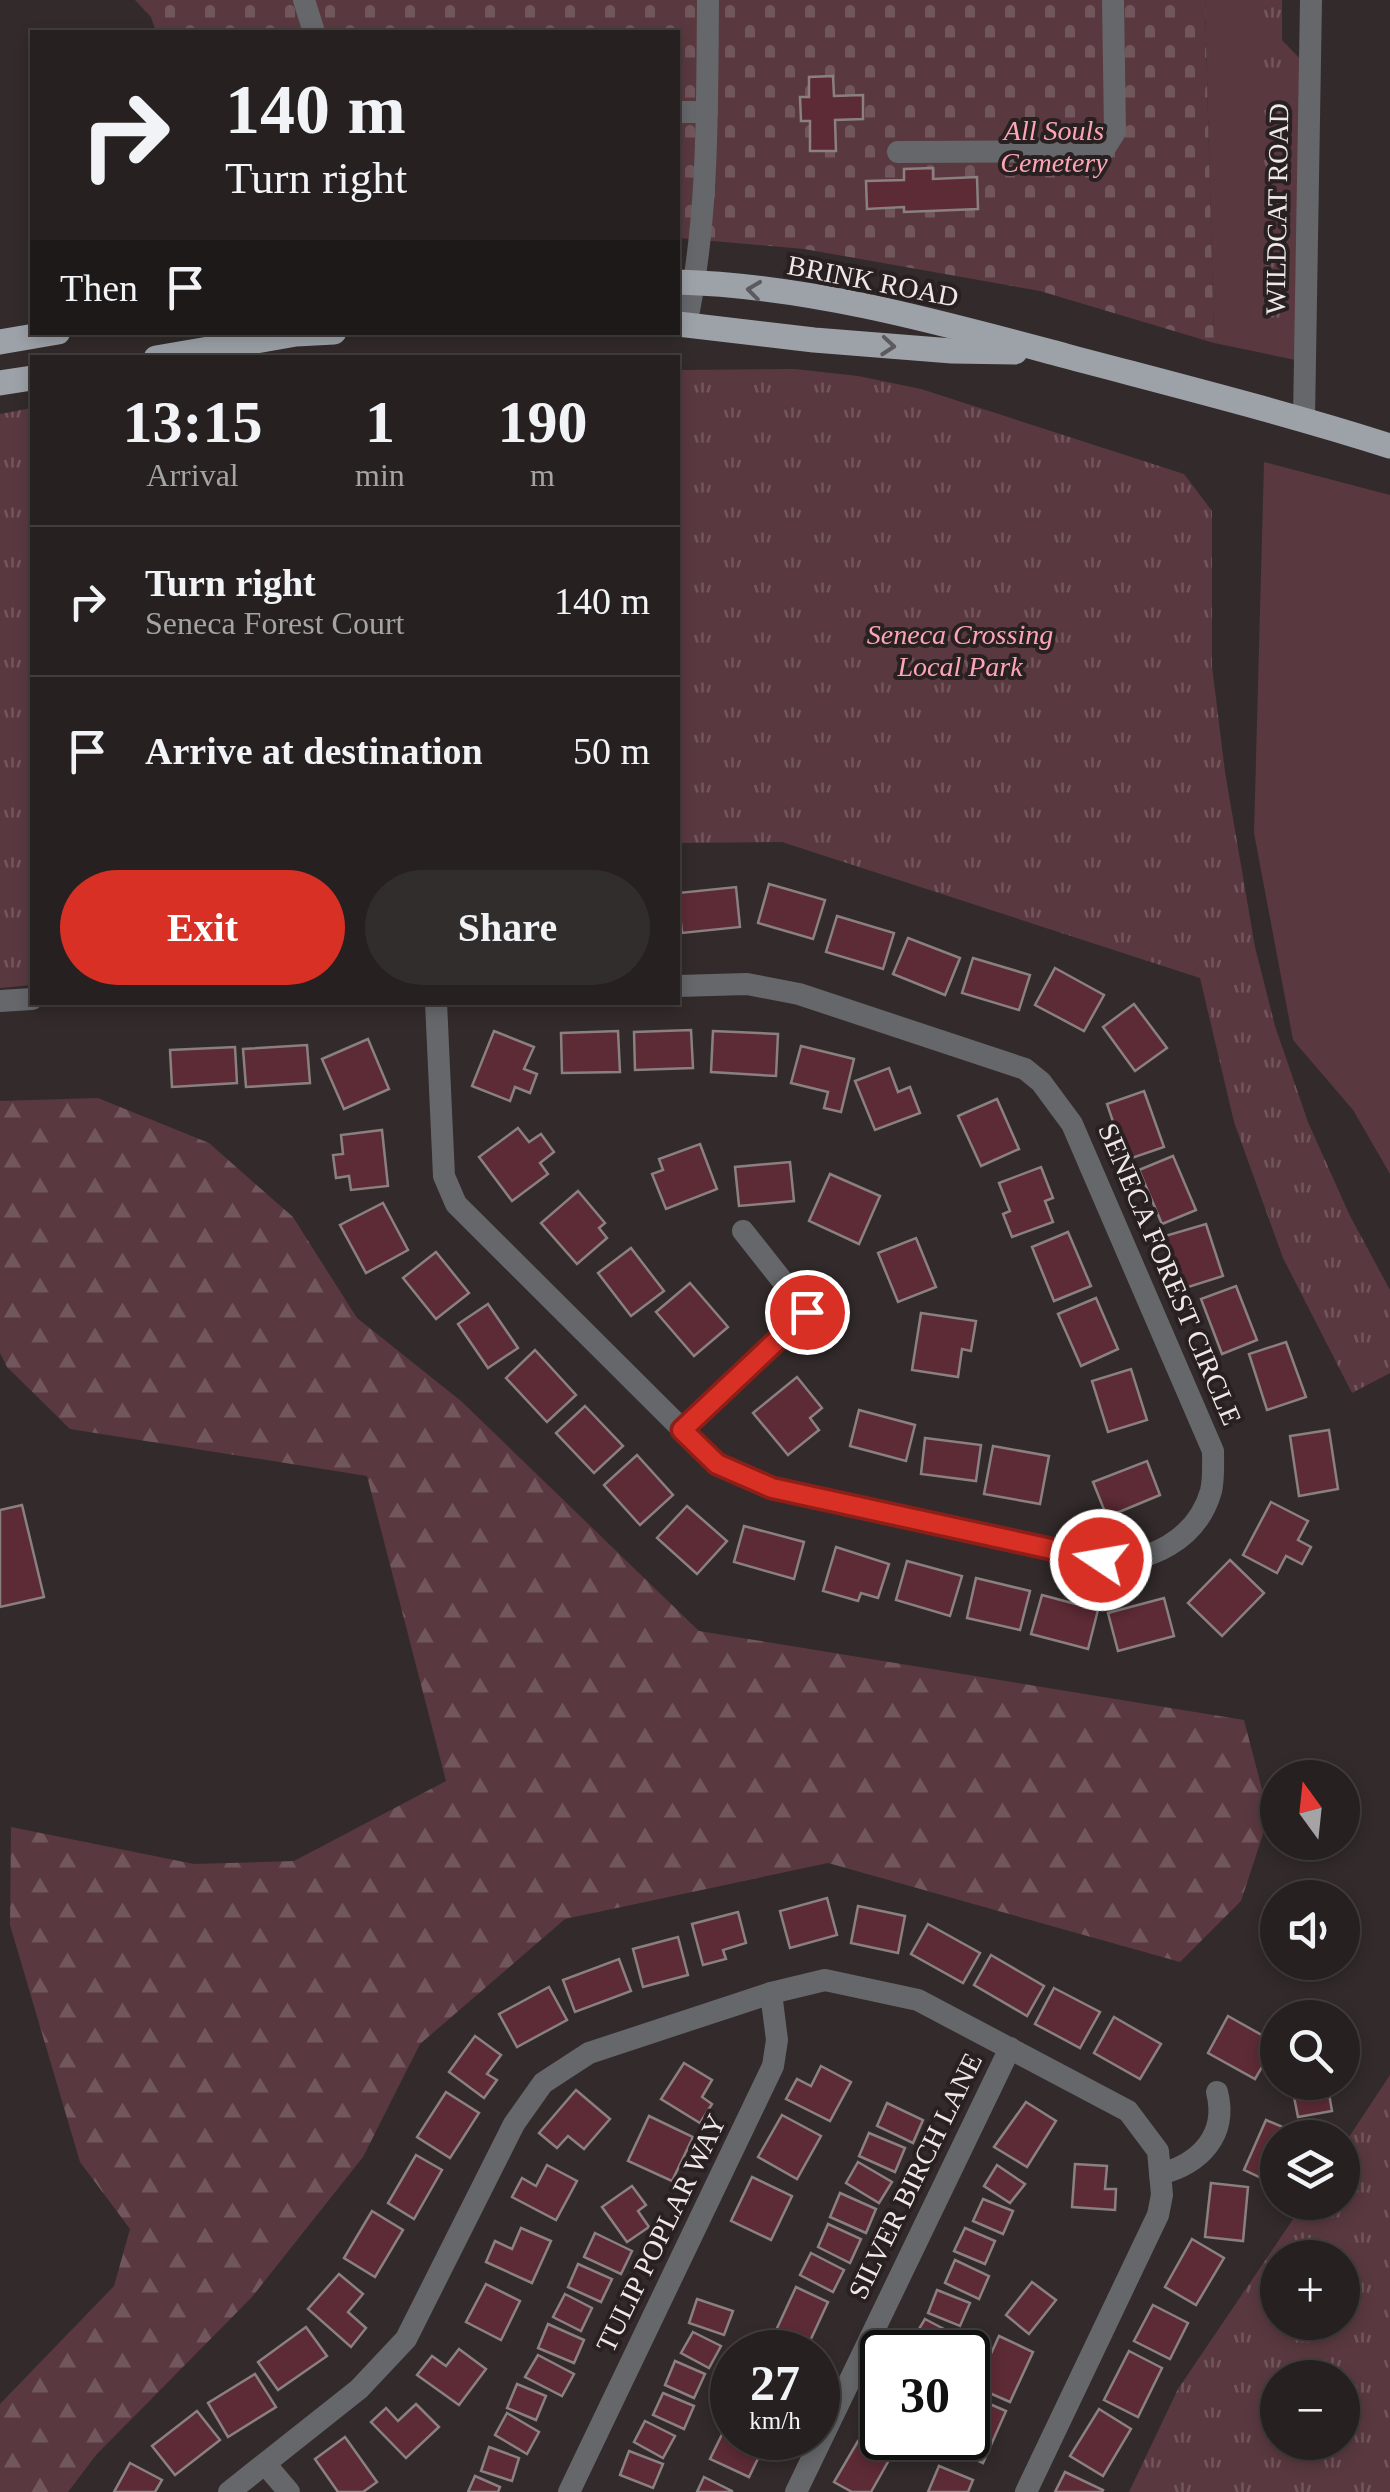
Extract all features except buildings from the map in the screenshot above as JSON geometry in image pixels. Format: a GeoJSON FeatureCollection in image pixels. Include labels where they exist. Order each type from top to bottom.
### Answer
{"type":"FeatureCollection","features":[{"type":"Feature","properties":{"kind":"main road","name":"BRINK ROAD"},"geometry":{"type":"LineString","coordinates":[[687,282],[810,296],[906,314],[1304,418],[1390,446]]}},
{"type":"Feature","properties":{"kind":"main road","name":"BRINK ROAD"},"geometry":{"type":"LineString","coordinates":[[682,324],[932,349],[1055,353]]}},
{"type":"Feature","properties":{"kind":"main road"},"geometry":{"type":"LineString","coordinates":[[0,342],[41,335]]}},
{"type":"Feature","properties":{"kind":"main road"},"geometry":{"type":"LineString","coordinates":[[174,355],[290,335]]}},
{"type":"Feature","properties":{"kind":"main road"},"geometry":{"type":"LineString","coordinates":[[0,384],[30,378]]}},
{"type":"Feature","properties":{"kind":"street"},"geometry":{"type":"LineString","coordinates":[[304,0],[313,30]]}},
{"type":"Feature","properties":{"kind":"street"},"geometry":{"type":"LineString","coordinates":[[682,324],[707,112],[708,0]]}},
{"type":"Feature","properties":{"kind":"street"},"geometry":{"type":"LineString","coordinates":[[898,152],[1103,151],[1115,132],[1113,0]]}},
{"type":"Feature","properties":{"kind":"street","name":"WILDCAT ROAD"},"geometry":{"type":"LineString","coordinates":[[1304,418],[1311,0]]}},
{"type":"Feature","properties":{"kind":"street"},"geometry":{"type":"LineString","coordinates":[[680,112],[707,112]]}},
{"type":"Feature","properties":{"kind":"street","name":"SENECA FOREST CIRCLE"},"geometry":{"type":"LineString","coordinates":[[436,1005],[444,1176],[456,1204],[717,1464],[772,1488],[1101,1560],[1120,1562],[1161,1552],[1193,1527],[1211,1490],[1213,1451],[1072,1124],[1042,1082],[1025,1068],[799,994],[747,984],[680,986]]}},
{"type":"Feature","properties":{"kind":"street"},"geometry":{"type":"LineString","coordinates":[[0,1002],[30,1000]]}},
{"type":"Feature","properties":{"kind":"street"},"geometry":{"type":"LineString","coordinates":[[682,1430],[807,1312],[743,1230]]}},
{"type":"Feature","properties":{"kind":"street"},"geometry":{"type":"LineString","coordinates":[[229,2492],[359,2389],[406,2339],[514,2124],[544,2083],[589,2053],[770,1993],[825,1980],[918,2000],[1128,2111],[1158,2151],[1158,2215],[1026,2492]]}},
{"type":"Feature","properties":{"kind":"street","name":"TULIP POPLAR WAY"},"geometry":{"type":"LineString","coordinates":[[569,2492],[773,2066],[776,2040],[770,1993]]}},
{"type":"Feature","properties":{"kind":"street","name":"SILVER BIRCH LANE"},"geometry":{"type":"LineString","coordinates":[[796,2492],[1010,2048]]}},
{"type":"Feature","properties":{"kind":"street"},"geometry":{"type":"LineString","coordinates":[[1160,2174],[1191,2162],[1212,2142],[1220,2116],[1217,2092]]}},
{"type":"Feature","properties":{"kind":"street"},"geometry":{"type":"LineString","coordinates":[[266,2465],[289,2492]]}},
{"type":"Feature","properties":{"kind":"green space","name":"All Souls Cemetery"},"geometry":{"type":"Polygon","coordinates":[[[135,0],[1205,0],[1214,343],[1040,291],[804,249],[680,238],[680,30],[155,30],[151,17],[135,0]]]}},
{"type":"Feature","properties":{"kind":"green space"},"geometry":{"type":"Polygon","coordinates":[[[1205,0],[1281,0],[1282,40],[1310,69],[1305,362],[1214,343],[1205,0]]]}},
{"type":"Feature","properties":{"kind":"green space"},"geometry":{"type":"Polygon","coordinates":[[[1253,0],[1282,0],[1282,320],[1251,342],[1253,0]]]}},
{"type":"Feature","properties":{"kind":"green space","name":"Seneca Crossing Local Park"},"geometry":{"type":"Polygon","coordinates":[[[795,369],[921,389],[1184,474],[1212,511],[1212,666],[1225,772],[1255,947],[1275,1026],[1308,1122],[1350,1216],[1390,1290],[1390,1373],[1352,1393],[1283,1258],[1234,1122],[1200,978],[782,842],[680,843],[680,370],[795,369]]]}},
{"type":"Feature","properties":{"kind":"green space"},"geometry":{"type":"Polygon","coordinates":[[[30,408],[30,985],[0,988],[0,414],[30,408]]]}},
{"type":"Feature","properties":{"kind":"green space"},"geometry":{"type":"Polygon","coordinates":[[[1264,462],[1390,495],[1390,1174],[1353,1110],[1293,1040],[1254,833],[1264,462]]]}},
{"type":"Feature","properties":{"kind":"green space"},"geometry":{"type":"Polygon","coordinates":[[[98,1098],[209,1143],[293,1217],[357,1318],[461,1401],[699,1631],[1244,1720],[1260,1781],[1260,1843],[1241,1901],[1180,1962],[828,1863],[565,1919],[420,2044],[363,2157],[252,2297],[96,2455],[68,2492],[0,2492],[0,2404],[114,2286],[130,2229],[80,2162],[10,1925],[11,1827],[194,1864],[294,1861],[446,1781],[367,1476],[70,1429],[7,1367],[0,1353],[0,1101],[98,1098]]]}},
{"type":"Feature","properties":{"kind":"green space"},"geometry":{"type":"Polygon","coordinates":[[[1390,2075],[1390,2492],[1129,2492],[1178,2389],[1260,2268],[1260,2340],[1360,2340],[1360,2240],[1279,2240],[1292,2220],[1360,2220],[1360,2120],[1390,2075]]]}},
{"type":"Feature","properties":{"kind":"route"},"geometry":{"type":"LineString","coordinates":[[807,1312],[682,1430],[717,1464],[772,1488],[1101,1560]]}}]}
